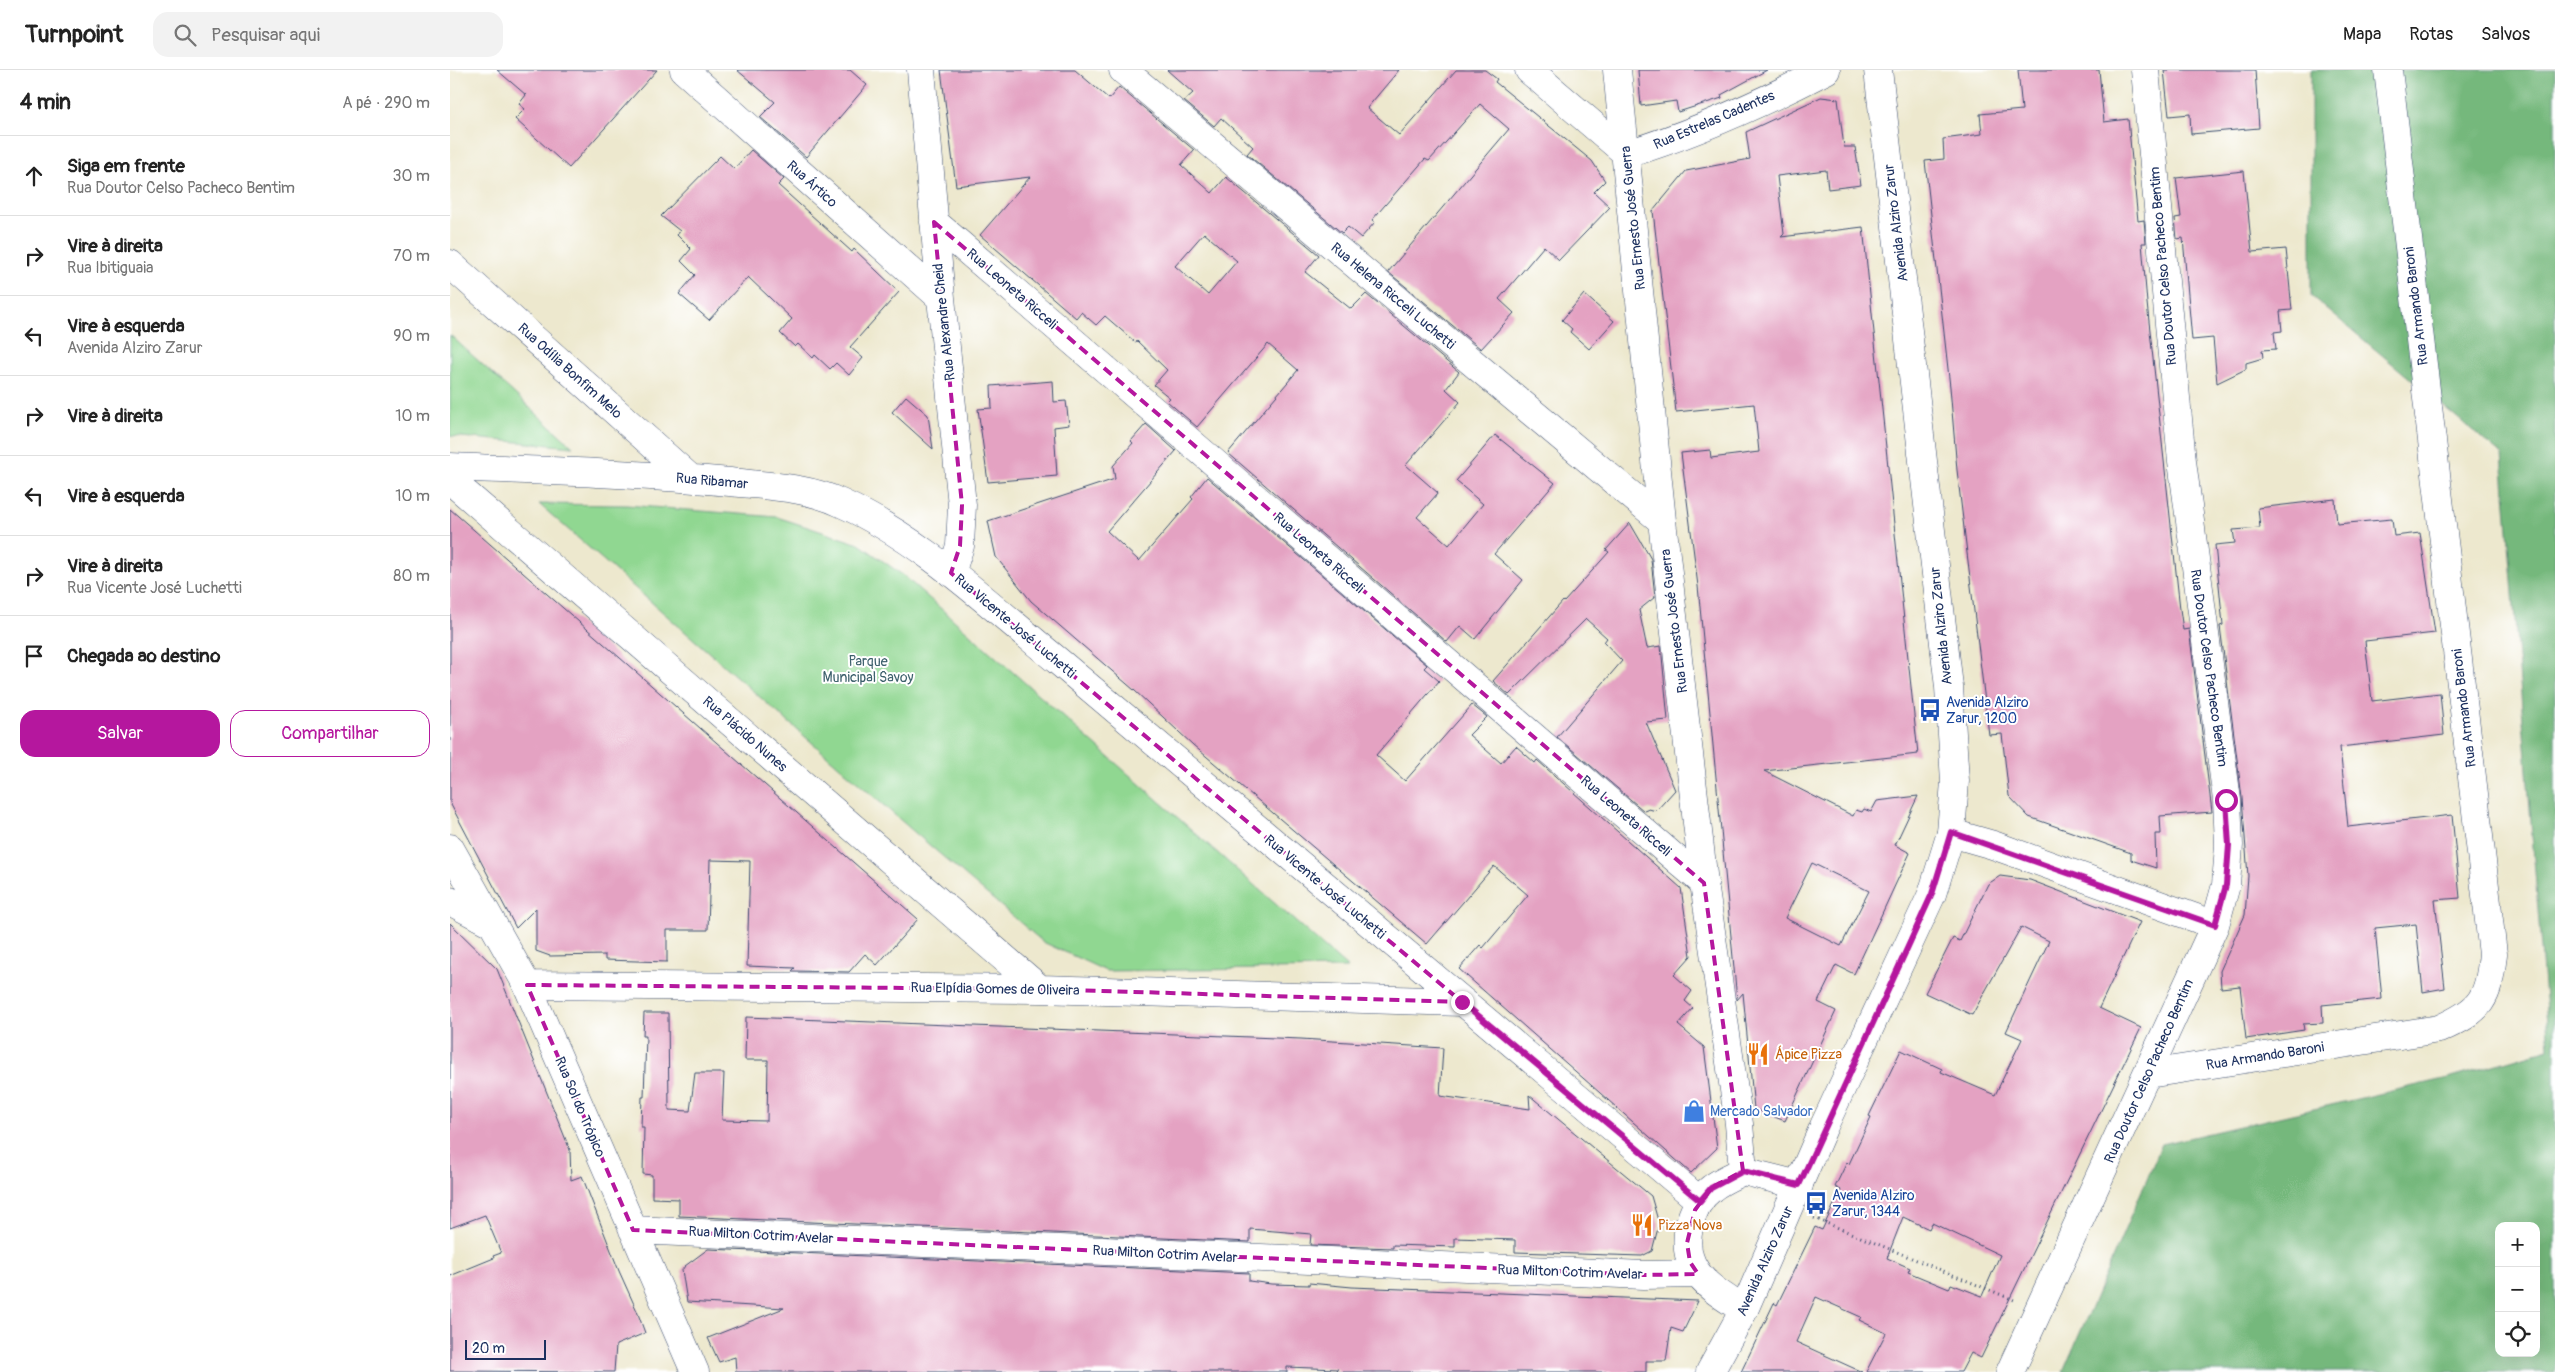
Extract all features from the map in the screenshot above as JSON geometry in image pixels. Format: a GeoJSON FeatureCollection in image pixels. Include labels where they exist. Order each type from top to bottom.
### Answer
{"type":"FeatureCollection","features":[{"type":"Feature","properties":{"kind":"street","name":"Rua Ártico"},"geometry":{"type":"LineString","coordinates":[[684,70],[940,298]]}},
{"type":"Feature","properties":{"kind":"street","name":"Rua Alexandre Cheid"},"geometry":{"type":"LineString","coordinates":[[921,70],[940,298],[962,504],[960,546],[951,573]]}},
{"type":"Feature","properties":{"kind":"street","name":"Rua Helena Ricceli Luchetti"},"geometry":{"type":"LineString","coordinates":[[1123,70],[1662,521]]}},
{"type":"Feature","properties":{"kind":"street"},"geometry":{"type":"LineString","coordinates":[[1529,70],[1627,154]]}},
{"type":"Feature","properties":{"kind":"street","name":"Rua Ernesto José Guerra"},"geometry":{"type":"LineString","coordinates":[[1617,70],[1627,154],[1662,521],[1704,883],[1739,1124],[1743,1171]]}},
{"type":"Feature","properties":{"kind":"street","name":"Rua Estrelas Cadentes"},"geometry":{"type":"LineString","coordinates":[[1627,154],[1667,142],[1709,125],[1826,70]]}},
{"type":"Feature","properties":{"kind":"street","name":"Avenida Alziro Zarur"},"geometry":{"type":"LineString","coordinates":[[1710,1372],[1744,1310],[1932,894],[1951,832],[1954,781],[1949,687],[1878,70]]}},
{"type":"Feature","properties":{"kind":"street","name":"Rua Doutor Celso Pacheco Bentim"},"geometry":{"type":"LineString","coordinates":[[2010,1372],[2039,1313],[2215,925],[2226,885],[2229,845],[2226,800],[2182,461],[2145,70]]}},
{"type":"Feature","properties":{"kind":"street","name":"Rua Armando Baroni"},"geometry":{"type":"LineString","coordinates":[[2148,1074],[2439,1029],[2462,1020],[2481,1003],[2490,982],[2493,954],[2388,70]]}},
{"type":"Feature","properties":{"kind":"street","name":"Rua Leoneta Ricceli"},"geometry":{"type":"LineString","coordinates":[[934,222],[1704,883]]}},
{"type":"Feature","properties":{"kind":"street","name":"Rua Odília Bonfim Melo"},"geometry":{"type":"LineString","coordinates":[[450,264],[690,478]]}},
{"type":"Feature","properties":{"kind":"street","name":"Rua Ribamar"},"geometry":{"type":"LineString","coordinates":[[450,467],[690,478],[794,489],[840,502],[894,531],[951,573]]}},
{"type":"Feature","properties":{"kind":"street","name":"Rua Plácido Nunes"},"geometry":{"type":"LineString","coordinates":[[450,480],[1040,989]]}},
{"type":"Feature","properties":{"kind":"street","name":"Rua Vicente José Luchetti"},"geometry":{"type":"LineString","coordinates":[[951,573],[1700,1201]]}},
{"type":"Feature","properties":{"kind":"street"},"geometry":{"type":"LineString","coordinates":[[1951,832],[2215,925]]}},
{"type":"Feature","properties":{"kind":"street","name":"Rua Sol do Trópico"},"geometry":{"type":"LineString","coordinates":[[450,848],[490,923],[527,985],[695,1372]]}},
{"type":"Feature","properties":{"kind":"street"},"geometry":{"type":"LineString","coordinates":[[450,901],[490,923]]}},
{"type":"Feature","properties":{"kind":"street","name":"Rua Elpídia Gomes de Oliveira"},"geometry":{"type":"LineString","coordinates":[[527,985],[1040,989],[1462,1002]]}},
{"type":"Feature","properties":{"kind":"street"},"geometry":{"type":"LineString","coordinates":[[1744,1310],[1698,1274],[1690,1262],[1687,1243],[1690,1224],[1700,1201],[1711,1188],[1743,1171],[1794,1196]]}},
{"type":"Feature","properties":{"kind":"street","name":"Rua Milton Cotrim Avelar"},"geometry":{"type":"LineString","coordinates":[[633,1230],[1634,1275],[1698,1274]]}},
{"type":"Feature","properties":{"kind":"path"},"geometry":{"type":"LineString","coordinates":[[1794,1196],[2024,1304],[2039,1313]]}},
{"type":"Feature","properties":{"kind":"highlighted area"},"geometry":{"type":"Polygon","coordinates":[[[934,222],[1704,883],[1743,1171],[1711,1188],[1695,1210],[1687,1243],[1690,1262],[1698,1274],[1644,1275],[633,1230],[527,985],[1040,989],[1462,1002],[951,573],[960,546],[962,505],[934,222]]]}},
{"type":"Feature","properties":{"kind":"green space"},"geometry":{"type":"Polygon","coordinates":[[[2311,70],[2555,70],[2555,1372],[2063,1372],[2162,1144],[2448,1078],[2549,1049],[2502,455],[2311,296],[2311,70]]]}},
{"type":"Feature","properties":{"kind":"green space"},"geometry":{"type":"Polygon","coordinates":[[[450,335],[573,447],[450,436],[450,335]]]}},
{"type":"Feature","properties":{"kind":"green space","name":"Parque Municipal Savoy"},"geometry":{"type":"Polygon","coordinates":[[[539,504],[626,505],[777,517],[859,544],[904,576],[1348,968],[1106,971],[1043,942],[539,504]]]}},
{"type":"Feature","properties":{"kind":"building"},"geometry":{"type":"Polygon","coordinates":[[[497,70],[657,70],[569,168],[515,119],[525,109],[519,104],[526,95],[497,70]]]}},
{"type":"Feature","properties":{"kind":"building"},"geometry":{"type":"Polygon","coordinates":[[[737,70],[850,70],[867,85],[806,157],[760,117],[775,102],[737,70]]]}},
{"type":"Feature","properties":{"kind":"building"},"geometry":{"type":"Polygon","coordinates":[[[941,70],[1075,70],[1109,99],[1119,87],[1194,150],[1181,165],[1212,193],[1226,177],[1319,255],[1305,272],[1351,309],[1366,294],[1459,372],[1446,389],[1460,402],[1406,465],[1438,493],[1417,517],[1449,545],[1483,504],[1456,481],[1495,435],[1555,483],[1494,554],[1523,580],[1475,639],[1460,626],[1447,642],[1228,453],[1298,370],[1268,344],[1197,427],[1167,401],[1170,398],[1154,385],[1167,370],[1137,341],[1135,342],[1105,316],[1096,325],[1081,312],[1076,318],[980,235],[1030,177],[956,186],[941,70]],[[1204,233],[1175,266],[1208,295],[1237,261],[1204,233]]]}},
{"type":"Feature","properties":{"kind":"building"},"geometry":{"type":"Polygon","coordinates":[[[1167,70],[1399,70],[1367,108],[1399,135],[1456,70],[1485,70],[1497,79],[1495,82],[1592,161],[1605,181],[1594,192],[1610,207],[1559,260],[1544,246],[1499,299],[1514,313],[1481,349],[1388,272],[1509,129],[1480,104],[1429,161],[1425,159],[1372,220],[1375,222],[1361,238],[1348,227],[1342,233],[1247,154],[1253,147],[1221,118],[1214,126],[1184,101],[1193,93],[1167,70]]]}},
{"type":"Feature","properties":{"kind":"building"},"geometry":{"type":"Polygon","coordinates":[[[1638,70],[1767,70],[1721,95],[1722,98],[1678,112],[1676,101],[1641,106],[1638,70]]]}},
{"type":"Feature","properties":{"kind":"building"},"geometry":{"type":"Polygon","coordinates":[[[2018,70],[2099,70],[2104,122],[2128,119],[2138,221],[2144,220],[2146,243],[2142,243],[2147,303],[2180,609],[2183,630],[2189,629],[2212,812],[2160,816],[2161,834],[2155,834],[2156,868],[2131,860],[2131,853],[2029,817],[2009,796],[2002,734],[1989,735],[1957,470],[1950,387],[1925,161],[1944,159],[1943,139],[1982,134],[1980,114],[2022,110],[2018,70]]]}},
{"type":"Feature","properties":{"kind":"building"},"geometry":{"type":"Polygon","coordinates":[[[2164,70],[2255,70],[2259,128],[2191,134],[2190,114],[2169,116],[2164,70]]]}},
{"type":"Feature","properties":{"kind":"building"},"geometry":{"type":"Polygon","coordinates":[[[1821,97],[1838,99],[1844,147],[1855,147],[1861,185],[1828,189],[1826,170],[1777,176],[1784,234],[1781,237],[1863,227],[1918,754],[1764,771],[1853,816],[1856,810],[1862,812],[1864,809],[1871,812],[1877,801],[1918,796],[1895,845],[1910,853],[1854,974],[1836,965],[1818,1002],[1836,1011],[1785,1121],[1754,1109],[1743,993],[1737,1000],[1698,586],[1681,453],[1710,450],[1711,458],[1759,452],[1754,404],[1676,412],[1653,211],[1686,171],[1750,159],[1746,132],[1821,97]],[[1812,863],[1785,918],[1841,946],[1869,891],[1812,863]]]}},
{"type":"Feature","properties":{"kind":"building"},"geometry":{"type":"Polygon","coordinates":[[[751,150],[784,179],[778,185],[852,252],[854,249],[899,292],[850,347],[863,358],[849,375],[836,363],[830,369],[815,355],[813,358],[798,344],[795,347],[780,333],[792,319],[748,277],[709,320],[679,294],[695,275],[681,261],[691,249],[677,235],[680,231],[661,216],[720,156],[734,169],[751,150]]]}},
{"type":"Feature","properties":{"kind":"building"},"geometry":{"type":"Polygon","coordinates":[[[2244,171],[2252,252],[2286,249],[2292,310],[2280,311],[2282,331],[2274,332],[2276,349],[2262,350],[2263,358],[2246,363],[2246,369],[2217,383],[2213,338],[2192,340],[2183,238],[2177,239],[2175,218],[2181,217],[2176,178],[2244,171]]]}},
{"type":"Feature","properties":{"kind":"building"},"geometry":{"type":"Polygon","coordinates":[[[1584,294],[1614,321],[1589,349],[1570,332],[1572,329],[1562,320],[1584,294]]]}},
{"type":"Feature","properties":{"kind":"building"},"geometry":{"type":"Polygon","coordinates":[[[1053,381],[1054,402],[1066,401],[1069,425],[1054,427],[1057,476],[988,482],[978,409],[992,408],[991,386],[1053,381]]]}},
{"type":"Feature","properties":{"kind":"building"},"geometry":{"type":"Polygon","coordinates":[[[906,396],[928,415],[933,449],[892,412],[906,396]]]}},
{"type":"Feature","properties":{"kind":"building"},"geometry":{"type":"Polygon","coordinates":[[[1146,424],[1176,451],[1107,531],[1139,561],[1193,499],[1191,497],[1207,477],[1427,665],[1424,668],[1439,681],[1376,755],[1405,781],[1472,705],[1487,717],[1469,735],[1501,763],[1516,746],[1535,763],[1537,760],[1681,888],[1691,956],[1674,975],[1692,991],[1685,1001],[1693,1008],[1678,1025],[1704,1047],[1717,1148],[1691,1173],[1459,969],[1480,945],[1483,948],[1528,895],[1494,866],[1427,944],[1193,745],[1134,690],[1031,601],[996,557],[988,521],[1115,479],[1113,466],[1133,443],[1131,441],[1146,424]]]}},
{"type":"Feature","properties":{"kind":"building"},"geometry":{"type":"Polygon","coordinates":[[[2335,499],[2337,524],[2392,519],[2394,536],[2420,533],[2435,633],[2365,641],[2372,701],[2440,693],[2444,735],[2340,747],[2348,827],[2452,815],[2460,898],[2435,900],[2445,988],[2423,992],[2416,924],[2375,928],[2382,999],[2322,1005],[2323,1023],[2303,1024],[2304,1030],[2246,1039],[2240,986],[2221,988],[2220,971],[2245,915],[2248,876],[2242,798],[2220,626],[2223,625],[2215,545],[2235,543],[2233,530],[2260,528],[2258,508],[2335,499]]]}},
{"type":"Feature","properties":{"kind":"building"},"geometry":{"type":"Polygon","coordinates":[[[450,509],[918,919],[877,965],[865,954],[849,972],[792,971],[795,968],[747,966],[750,861],[710,860],[708,930],[667,930],[667,962],[605,960],[605,955],[550,956],[536,951],[536,908],[516,928],[450,803],[450,509]]]}},
{"type":"Feature","properties":{"kind":"building"},"geometry":{"type":"Polygon","coordinates":[[[1630,523],[1651,559],[1655,597],[1639,610],[1647,648],[1661,646],[1668,720],[1646,722],[1675,790],[1656,811],[1649,809],[1644,811],[1557,737],[1622,661],[1604,642],[1607,638],[1586,619],[1509,695],[1493,681],[1609,552],[1606,550],[1630,523]]]}},
{"type":"Feature","properties":{"kind":"building"},"geometry":{"type":"Polygon","coordinates":[[[2000,876],[2030,880],[2140,922],[2099,1008],[2141,1028],[1981,1358],[1971,1353],[1961,1372],[1866,1372],[1886,1333],[1859,1320],[1861,1317],[1816,1297],[1796,1342],[1862,1372],[1741,1372],[1774,1303],[1777,1305],[1815,1227],[1822,1230],[1841,1190],[1835,1187],[1847,1162],[1849,1164],[1871,1117],[1869,1116],[1901,1050],[1942,1069],[1941,1072],[1995,1095],[2022,1039],[2006,1032],[2049,941],[2021,927],[1972,1015],[1925,993],[1953,938],[1960,941],[1988,884],[2000,876]],[[1903,1217],[1887,1258],[1910,1268],[1908,1272],[1949,1289],[1951,1284],[1982,1296],[2000,1255],[1932,1223],[1929,1229],[1903,1217]]]}},
{"type":"Feature","properties":{"kind":"building"},"geometry":{"type":"Polygon","coordinates":[[[450,923],[497,969],[570,1150],[571,1180],[582,1176],[619,1271],[637,1311],[645,1333],[616,1345],[614,1372],[450,1371],[450,1276],[494,1258],[493,1256],[501,1253],[485,1215],[450,1228],[450,923]]]}},
{"type":"Feature","properties":{"kind":"building"},"geometry":{"type":"Polygon","coordinates":[[[644,1013],[668,1013],[669,1110],[690,1111],[695,1073],[724,1073],[722,1120],[767,1121],[768,1060],[745,1060],[746,1017],[1301,1039],[1443,1048],[1440,1096],[1530,1109],[1529,1095],[1651,1196],[1659,1224],[1652,1251],[1642,1256],[1515,1252],[1515,1240],[1455,1238],[1455,1247],[1393,1245],[1393,1248],[1310,1245],[1311,1234],[1250,1229],[1250,1242],[679,1216],[679,1199],[652,1198],[652,1175],[643,1174],[644,1127],[641,1127],[646,1036],[643,1036],[644,1013]]]}},
{"type":"Feature","properties":{"kind":"building"},"geometry":{"type":"Polygon","coordinates":[[[708,1249],[1249,1273],[1249,1281],[1271,1284],[1309,1285],[1309,1283],[1352,1287],[1698,1301],[1683,1332],[1671,1328],[1666,1361],[1646,1361],[1646,1372],[1337,1372],[1338,1369],[1287,1367],[1287,1372],[736,1372],[735,1357],[719,1362],[708,1338],[784,1308],[687,1302],[682,1270],[708,1249]]]}},
{"type":"Feature","properties":{"kind":"place","name":"Avenida Alziro Zarur, 1200"},"geometry":{"type":"Point","coordinates":[1930,710]}},
{"type":"Feature","properties":{"kind":"place","name":"Ápice Pizza"},"geometry":{"type":"Point","coordinates":[1758,1054]}},
{"type":"Feature","properties":{"kind":"place","name":"Mercado Salvador"},"geometry":{"type":"Point","coordinates":[1694,1111]}},
{"type":"Feature","properties":{"kind":"place","name":"Avenida Alziro Zarur, 1344"},"geometry":{"type":"Point","coordinates":[1816,1203]}},
{"type":"Feature","properties":{"kind":"place","name":"Pizza Nova"},"geometry":{"type":"Point","coordinates":[1642,1225]}},
{"type":"Feature","properties":{"kind":"route"},"geometry":{"type":"LineString","coordinates":[[1462,1002],[1700,1201],[1711,1188],[1743,1171],[1799,1185],[1824,1126],[1932,894],[1951,832],[1993,845],[2215,925],[2226,885],[2229,845],[2226,800]]}}]}
